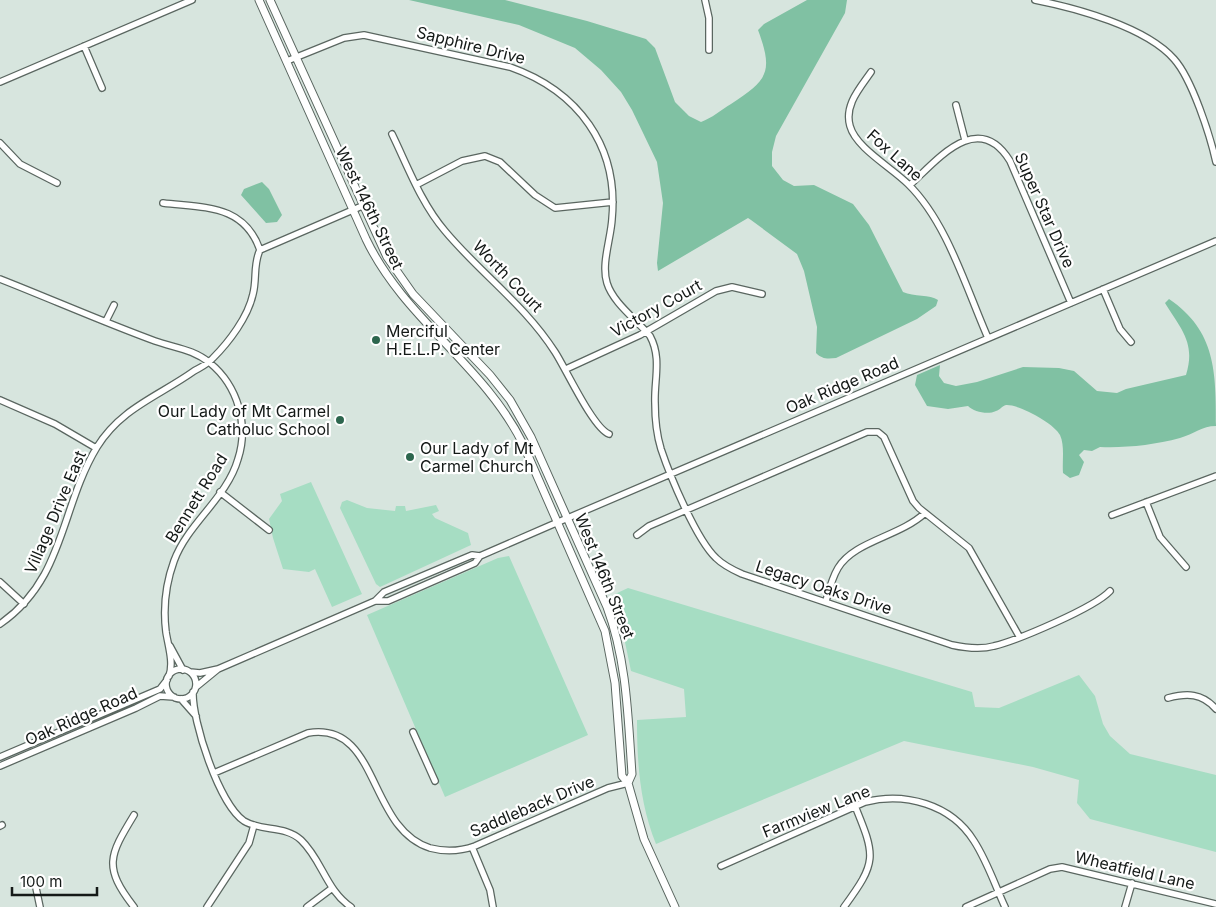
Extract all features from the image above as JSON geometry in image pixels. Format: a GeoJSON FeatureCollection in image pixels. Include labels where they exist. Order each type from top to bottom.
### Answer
{"type":"FeatureCollection","features":[{"type":"Feature","properties":{"kind":"main road","name":"West 146th Street"},"geometry":{"type":"LineString","coordinates":[[259,0],[374,254],[399,293],[480,380],[502,408],[523,444],[598,611],[608,641],[615,682],[622,776],[628,783],[632,774],[625,680],[620,646],[607,607],[531,437],[510,400],[407,287],[386,257],[270,0]]}},
{"type":"Feature","properties":{"kind":"main road"},"geometry":{"type":"LineString","coordinates":[[628,783],[644,839],[675,907]]}},
{"type":"Feature","properties":{"kind":"street"},"geometry":{"type":"LineString","coordinates":[[0,82],[192,0]]}},
{"type":"Feature","properties":{"kind":"street"},"geometry":{"type":"LineString","coordinates":[[705,0],[709,18],[709,50]]}},
{"type":"Feature","properties":{"kind":"street"},"geometry":{"type":"LineString","coordinates":[[1035,0],[1057,2],[1135,32],[1168,52],[1181,67],[1190,84],[1216,162]]}},
{"type":"Feature","properties":{"kind":"street","name":"Sapphire Drive"},"geometry":{"type":"LineString","coordinates":[[287,61],[344,38],[364,35],[491,62],[526,72],[565,97],[588,123],[607,161],[611,176],[613,202],[606,263],[606,283],[612,295],[646,331],[656,350],[655,403],[660,447],[671,474]]}},
{"type":"Feature","properties":{"kind":"street"},"geometry":{"type":"LineString","coordinates":[[84,46],[102,88]]}},
{"type":"Feature","properties":{"kind":"street","name":"Fox Lane"},"geometry":{"type":"LineString","coordinates":[[872,72],[850,104],[848,116],[850,127],[859,143],[910,185],[941,229],[988,338]]}},
{"type":"Feature","properties":{"kind":"street"},"geometry":{"type":"LineString","coordinates":[[910,185],[950,148],[966,140],[956,105]]}},
{"type":"Feature","properties":{"kind":"street","name":"Worth Court"},"geometry":{"type":"LineString","coordinates":[[392,134],[416,185],[442,228],[533,321],[566,369],[596,424],[609,434]]}},
{"type":"Feature","properties":{"kind":"street","name":"Super Star Drive"},"geometry":{"type":"LineString","coordinates":[[966,140],[988,141],[1006,155],[1071,303]]}},
{"type":"Feature","properties":{"kind":"street"},"geometry":{"type":"LineString","coordinates":[[0,143],[20,164],[57,183]]}},
{"type":"Feature","properties":{"kind":"street"},"geometry":{"type":"LineString","coordinates":[[416,185],[462,161],[485,156],[500,162],[535,196],[555,208],[613,202]]}},
{"type":"Feature","properties":{"kind":"street"},"geometry":{"type":"LineString","coordinates":[[163,203],[223,211],[237,217],[254,233],[260,250],[256,260],[255,283],[251,301],[237,326],[209,362]]}},
{"type":"Feature","properties":{"kind":"street"},"geometry":{"type":"LineString","coordinates":[[260,250],[362,206]]}},
{"type":"Feature","properties":{"kind":"street","name":"Oak Ridge Road"},"geometry":{"type":"LineString","coordinates":[[190,672],[200,673],[218,668],[375,601],[388,600],[475,563],[480,556],[567,518],[1216,241]]}},
{"type":"Feature","properties":{"kind":"street","name":"Bennett Road"},"geometry":{"type":"LineString","coordinates":[[0,279],[154,341],[189,350],[209,362],[232,391],[239,407],[242,439],[238,460],[220,492],[185,539],[172,566],[165,602],[171,667],[168,678]]}},
{"type":"Feature","properties":{"kind":"street","name":"Victory Court"},"geometry":{"type":"LineString","coordinates":[[566,369],[646,331],[716,291],[732,287],[762,294]]}},
{"type":"Feature","properties":{"kind":"street"},"geometry":{"type":"LineString","coordinates":[[1103,289],[1120,329],[1131,342]]}},
{"type":"Feature","properties":{"kind":"street"},"geometry":{"type":"LineString","coordinates":[[106,321],[114,305]]}},
{"type":"Feature","properties":{"kind":"street","name":"Village Drive East"},"geometry":{"type":"LineString","coordinates":[[0,624],[24,604],[39,586],[49,567],[96,448],[124,414],[209,362]]}},
{"type":"Feature","properties":{"kind":"street"},"geometry":{"type":"LineString","coordinates":[[0,400],[55,424],[96,448]]}},
{"type":"Feature","properties":{"kind":"street"},"geometry":{"type":"LineString","coordinates":[[637,535],[648,526],[867,432],[878,432],[884,437],[909,494],[925,513],[961,539],[969,548],[1019,636]]}},
{"type":"Feature","properties":{"kind":"street","name":"Legacy Oaks Drive"},"geometry":{"type":"LineString","coordinates":[[671,474],[708,549],[724,565],[742,574],[964,648],[994,646],[1095,604],[1110,591]]}},
{"type":"Feature","properties":{"kind":"street"},"geometry":{"type":"LineString","coordinates":[[1112,514],[1216,476]]}},
{"type":"Feature","properties":{"kind":"street"},"geometry":{"type":"LineString","coordinates":[[220,492],[270,530]]}},
{"type":"Feature","properties":{"kind":"street"},"geometry":{"type":"LineString","coordinates":[[1146,502],[1160,537],[1186,567]]}},
{"type":"Feature","properties":{"kind":"street"},"geometry":{"type":"LineString","coordinates":[[826,601],[837,569],[852,553],[905,528],[925,513]]}},
{"type":"Feature","properties":{"kind":"street"},"geometry":{"type":"LineString","coordinates":[[0,582],[24,604]]}},
{"type":"Feature","properties":{"kind":"street","name":"Bennett Road"},"geometry":{"type":"LineString","coordinates":[[168,644],[183,670]]}},
{"type":"Feature","properties":{"kind":"street","name":"Oak Ridge Road"},"geometry":{"type":"LineString","coordinates":[[195,690],[218,668]]}},
{"type":"Feature","properties":{"kind":"street"},"geometry":{"type":"LineString","coordinates":[[196,716],[184,701],[168,690],[168,678],[175,671],[183,670],[190,672],[195,679],[196,716],[214,772],[232,811],[244,821],[286,832],[300,840],[311,852],[332,889],[351,907]]}},
{"type":"Feature","properties":{"kind":"street","name":"Oak Ridge Road"},"geometry":{"type":"LineString","coordinates":[[0,757],[160,689],[168,678]]}},
{"type":"Feature","properties":{"kind":"street"},"geometry":{"type":"LineString","coordinates":[[177,698],[187,698],[195,690]]}},
{"type":"Feature","properties":{"kind":"street"},"geometry":{"type":"LineString","coordinates":[[1168,698],[1185,695],[1195,696],[1205,700],[1216,709]]}},
{"type":"Feature","properties":{"kind":"street","name":"Oak Ridge Road"},"geometry":{"type":"LineString","coordinates":[[0,766],[160,696],[177,698]]}},
{"type":"Feature","properties":{"kind":"street","name":"Saddleback Drive"},"geometry":{"type":"LineString","coordinates":[[214,772],[308,733],[322,732],[335,734],[347,740],[358,751],[388,810],[403,832],[419,843],[436,849],[452,850],[472,847],[608,788],[628,783]]}},
{"type":"Feature","properties":{"kind":"street"},"geometry":{"type":"LineString","coordinates":[[413,732],[435,781]]}},
{"type":"Feature","properties":{"kind":"street","name":"Farmview Lane"},"geometry":{"type":"LineString","coordinates":[[721,866],[855,806],[877,799],[901,798],[930,805],[944,812],[961,825],[974,840],[1005,907]]}},
{"type":"Feature","properties":{"kind":"street"},"geometry":{"type":"LineString","coordinates":[[844,907],[866,874],[870,860],[870,844],[855,806]]}},
{"type":"Feature","properties":{"kind":"street"},"geometry":{"type":"LineString","coordinates":[[134,815],[118,841],[113,861],[117,883],[134,907]]}},
{"type":"Feature","properties":{"kind":"street"},"geometry":{"type":"LineString","coordinates":[[208,907],[245,849],[254,825]]}},
{"type":"Feature","properties":{"kind":"street"},"geometry":{"type":"LineString","coordinates":[[472,847],[490,890],[493,907]]}},
{"type":"Feature","properties":{"kind":"street","name":"Wheatfield Lane"},"geometry":{"type":"LineString","coordinates":[[966,907],[1050,869],[1062,867],[1216,904]]}},
{"type":"Feature","properties":{"kind":"street"},"geometry":{"type":"LineString","coordinates":[[1126,907],[1132,883]]}},
{"type":"Feature","properties":{"kind":"street"},"geometry":{"type":"LineString","coordinates":[[36,888],[40,907]]}},
{"type":"Feature","properties":{"kind":"street"},"geometry":{"type":"LineString","coordinates":[[307,907],[332,889]]}},
{"type":"Feature","properties":{"kind":"shaded area"},"geometry":{"type":"Polygon","coordinates":[[[409,0],[505,0],[587,21],[646,39],[655,48],[675,102],[689,116],[701,122],[743,96],[760,81],[766,66],[766,56],[758,30],[764,24],[807,0],[847,0],[845,13],[776,136],[772,152],[772,166],[783,180],[794,186],[814,185],[853,204],[869,225],[903,292],[935,298],[938,300],[936,306],[917,319],[836,358],[827,358],[816,353],[817,327],[804,271],[797,254],[748,218],[658,271],[657,263],[663,203],[657,162],[632,110],[621,92],[601,70],[575,48],[519,25],[409,0]]]}},
{"type":"Feature","properties":{"kind":"shaded area"},"geometry":{"type":"Polygon","coordinates":[[[262,182],[269,189],[282,215],[277,222],[266,223],[241,195],[244,189],[262,182]]]}},
{"type":"Feature","properties":{"kind":"shaded area"},"geometry":{"type":"Polygon","coordinates":[[[1169,299],[1185,311],[1205,339],[1214,371],[1216,426],[1206,427],[1180,438],[1150,444],[1100,447],[1092,451],[1084,450],[1079,455],[1084,462],[1079,475],[1070,478],[1063,473],[1062,439],[1057,431],[1036,416],[1019,408],[1006,405],[989,413],[977,411],[968,406],[948,409],[927,406],[915,385],[917,375],[940,365],[939,376],[944,383],[956,386],[977,382],[1023,367],[1059,368],[1074,371],[1097,391],[1117,393],[1126,389],[1186,375],[1189,364],[1188,345],[1181,329],[1165,303],[1169,299]]]}},
{"type":"Feature","properties":{"kind":"shaded area"},"geometry":{"type":"Polygon","coordinates":[[[311,482],[362,594],[332,607],[315,569],[309,572],[283,569],[269,519],[282,501],[280,494],[311,482]]]}},
{"type":"Feature","properties":{"kind":"shaded area"},"geometry":{"type":"Polygon","coordinates":[[[347,500],[367,508],[395,511],[396,506],[405,506],[406,511],[436,505],[439,511],[432,514],[435,518],[468,533],[471,545],[380,587],[376,584],[340,508],[342,502],[347,500]]]}},
{"type":"Feature","properties":{"kind":"shaded area"},"geometry":{"type":"Polygon","coordinates":[[[509,556],[588,735],[445,797],[367,615],[498,558],[509,556]]]}},
{"type":"Feature","properties":{"kind":"shaded area"},"geometry":{"type":"Polygon","coordinates":[[[628,588],[972,692],[975,707],[999,708],[1079,675],[1095,696],[1103,724],[1110,736],[1130,754],[1216,775],[1216,852],[1090,819],[1077,803],[1079,780],[1033,767],[904,741],[656,844],[643,799],[637,720],[686,717],[684,689],[631,671],[615,594],[628,588]]]}},
{"type":"Feature","properties":{"kind":"place","name":"Merciful H.E.L.P. Center"},"geometry":{"type":"Point","coordinates":[376,340]}},
{"type":"Feature","properties":{"kind":"place","name":"Our Lady of Mt Carmel Catholuc School"},"geometry":{"type":"Point","coordinates":[340,420]}},
{"type":"Feature","properties":{"kind":"place","name":"Our Lady of Mt Carmel Church"},"geometry":{"type":"Point","coordinates":[410,457]}}]}
